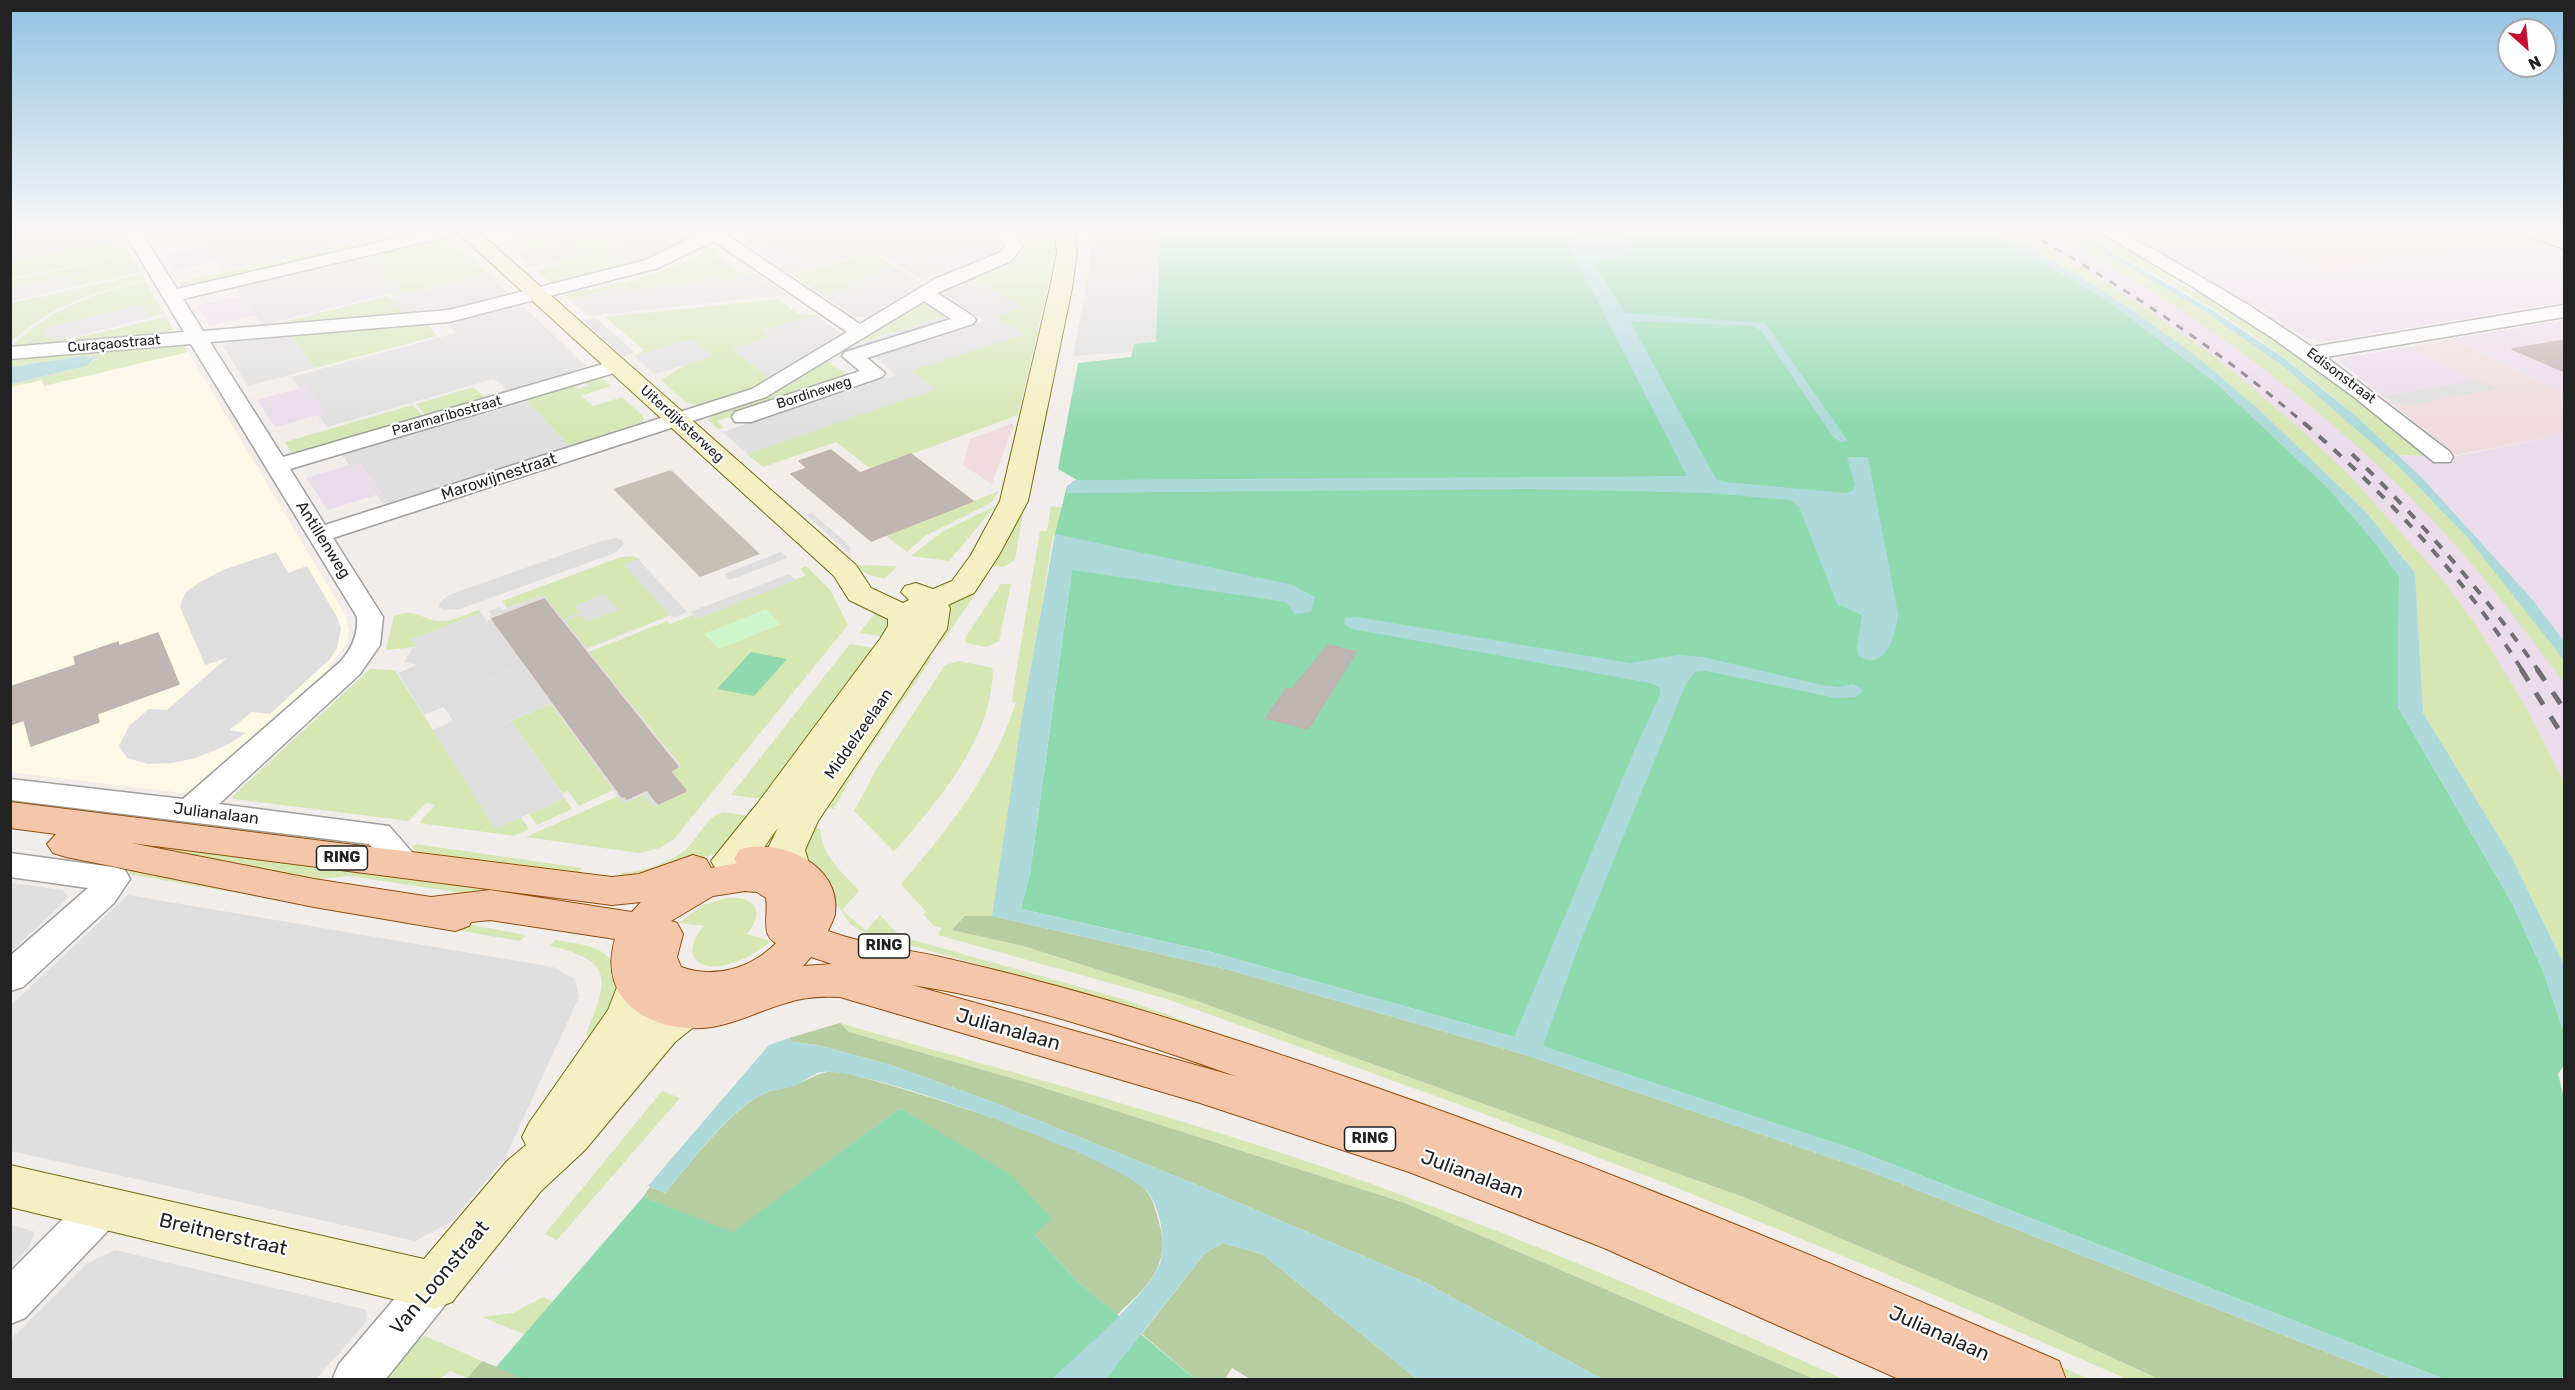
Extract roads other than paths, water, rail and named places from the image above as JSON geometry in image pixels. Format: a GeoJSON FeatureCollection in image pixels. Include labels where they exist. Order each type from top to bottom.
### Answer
{"type":"FeatureCollection","features":[{"type":"Feature","properties":{"kind":"main road","name":"Julianalaan"},"geometry":{"type":"LineString","coordinates":[[10,815],[612,891],[642,888],[702,874]]}},
{"type":"Feature","properties":{"kind":"main road","name":"RING"},"geometry":{"type":"LineString","coordinates":[[10,836],[83,846],[314,893],[617,941],[636,956],[654,1003],[721,999],[779,965],[809,926]]}},
{"type":"Feature","properties":{"kind":"main road","name":"RING"},"geometry":{"type":"LineString","coordinates":[[636,956],[669,901],[702,874],[757,859],[791,867]]}},
{"type":"Feature","properties":{"kind":"main road"},"geometry":{"type":"LineString","coordinates":[[791,867],[810,884],[814,898],[809,926]]}},
{"type":"Feature","properties":{"kind":"main road","name":"RING"},"geometry":{"type":"LineString","coordinates":[[702,874],[763,878],[777,884],[786,894],[790,906],[785,930],[809,926]]}},
{"type":"Feature","properties":{"kind":"main road","name":"Julianalaan"},"geometry":{"type":"LineString","coordinates":[[809,926],[896,966],[956,976],[1125,1023],[1257,1065],[1543,1170],[1900,1317],[2040,1380]]}},
{"type":"Feature","properties":{"kind":"main road","name":"RING"},"geometry":{"type":"LineString","coordinates":[[636,956],[663,934],[657,957],[664,978],[688,990],[721,999]]}},
{"type":"Feature","properties":{"kind":"main road","name":"Julianalaan"},"geometry":{"type":"LineString","coordinates":[[721,999],[798,983],[840,981],[1276,1108],[1413,1153],[1539,1199],[1679,1256],[1962,1380]]}},
{"type":"Feature","properties":{"kind":"street","name":"Antillenweg"},"geometry":{"type":"LineString","coordinates":[[173,297],[321,534],[370,617],[371,627],[366,646],[350,668],[217,789],[189,811]]}},
{"type":"Feature","properties":{"kind":"street","name":"Curaçaostraat"},"geometry":{"type":"LineString","coordinates":[[10,353],[439,317],[525,297]]}},
{"type":"Feature","properties":{"kind":"street","name":"Uiterdijksterweg"},"geometry":{"type":"LineString","coordinates":[[540,297],[846,572],[877,585],[913,605]]}},
{"type":"Feature","properties":{"kind":"street"},"geometry":{"type":"LineString","coordinates":[[809,297],[860,332]]}},
{"type":"Feature","properties":{"kind":"street","name":"Bordineweg"},"geometry":{"type":"LineString","coordinates":[[677,419],[759,393],[917,297]]}},
{"type":"Feature","properties":{"kind":"street","name":"Bordineweg"},"geometry":{"type":"LineString","coordinates":[[852,356],[966,320],[929,297]]}},
{"type":"Feature","properties":{"kind":"street"},"geometry":{"type":"LineString","coordinates":[[913,605],[1005,514],[1014,501],[1059,297]]}},
{"type":"Feature","properties":{"kind":"street","name":"Edisonstraat"},"geometry":{"type":"LineString","coordinates":[[2224,297],[2312,353],[2442,457]]}},
{"type":"Feature","properties":{"kind":"street"},"geometry":{"type":"LineString","coordinates":[[2312,353],[2565,311]]}},
{"type":"Feature","properties":{"kind":"street","name":"Bordineweg"},"geometry":{"type":"LineString","coordinates":[[727,422],[875,373],[852,356],[830,350]]}},
{"type":"Feature","properties":{"kind":"street","name":"Paramaribostraat"},"geometry":{"type":"LineString","coordinates":[[277,466],[616,366]]}},
{"type":"Feature","properties":{"kind":"street","name":"Marowijnestraat"},"geometry":{"type":"LineString","coordinates":[[321,534],[677,419]]}},
{"type":"Feature","properties":{"kind":"street","name":"Middelzeelaan"},"geometry":{"type":"LineString","coordinates":[[702,874],[770,813],[894,642],[913,605],[936,616],[931,628],[787,842],[786,858],[791,867]]}},
{"type":"Feature","properties":{"kind":"street","name":"Julianalaan"},"geometry":{"type":"LineString","coordinates":[[10,789],[378,834],[408,866]]}},
{"type":"Feature","properties":{"kind":"street"},"geometry":{"type":"LineString","coordinates":[[10,863],[83,846]]}},
{"type":"Feature","properties":{"kind":"street"},"geometry":{"type":"LineString","coordinates":[[10,863],[113,879],[102,894],[10,977]]}},
{"type":"Feature","properties":{"kind":"street","name":"Van Loonstraat"},"geometry":{"type":"LineString","coordinates":[[524,1176],[551,1126],[627,1016],[636,956]]}},
{"type":"Feature","properties":{"kind":"street","name":"Van Loonstraat"},"geometry":{"type":"LineString","coordinates":[[355,1380],[524,1176],[569,1136],[660,1030],[721,999]]}},
{"type":"Feature","properties":{"kind":"street","name":"Breitnerstraat"},"geometry":{"type":"LineString","coordinates":[[10,1186],[434,1285]]}},
{"type":"Feature","properties":{"kind":"street"},"geometry":{"type":"LineString","coordinates":[[10,1303],[103,1206]]}},
{"type":"Feature","properties":{"kind":"water"},"geometry":{"type":"Polygon","coordinates":[[[1595,297],[1615,297],[1625,313],[1765,323],[1848,441],[1841,442],[1834,438],[1762,332],[1754,326],[1630,321],[1716,479],[1725,482],[1845,493],[1852,491],[1855,485],[1847,457],[1868,457],[1898,614],[1895,632],[1881,656],[1875,660],[1867,660],[1858,655],[1857,646],[1862,615],[1837,604],[1799,507],[1790,500],[1709,493],[1530,489],[1067,493],[1067,487],[1073,481],[1079,480],[1687,476],[1595,297]]]}},
{"type":"Feature","properties":{"kind":"water"},"geometry":{"type":"Polygon","coordinates":[[[2102,297],[2112,297],[2134,311],[2197,357],[2255,406],[2365,511],[2415,573],[2423,713],[2512,858],[2564,965],[2564,1032],[2543,971],[2512,903],[2398,707],[2399,576],[2373,540],[2328,488],[2217,384],[2102,297]]]}},
{"type":"Feature","properties":{"kind":"water"},"geometry":{"type":"Polygon","coordinates":[[[2180,297],[2190,297],[2214,311],[2284,358],[2358,418],[2422,478],[2532,599],[2564,641],[2564,660],[2467,537],[2397,465],[2284,367],[2204,311],[2180,297]]]}},
{"type":"Feature","properties":{"kind":"water"},"geometry":{"type":"Polygon","coordinates":[[[81,356],[96,357],[86,366],[11,384],[11,367],[81,356]]]}},
{"type":"Feature","properties":{"kind":"water"},"geometry":{"type":"Polygon","coordinates":[[[1055,534],[1293,585],[1315,597],[1311,612],[1295,614],[1286,602],[1072,570],[1030,873],[1021,909],[1211,952],[1514,1037],[1660,695],[1660,688],[1650,683],[1352,629],[1344,624],[1345,618],[1357,617],[1630,663],[1678,655],[1703,657],[1822,685],[1839,687],[1853,684],[1864,690],[1855,697],[1836,698],[1706,671],[1695,672],[1685,686],[1581,940],[1543,1046],[1853,1149],[2444,1379],[2394,1379],[1864,1169],[1526,1055],[1226,969],[992,916],[1022,717],[1055,534]]]}},
{"type":"Feature","properties":{"kind":"water"},"geometry":{"type":"Polygon","coordinates":[[[789,1038],[792,1042],[817,1045],[891,1065],[993,1102],[1202,1187],[1426,1283],[1602,1379],[1417,1379],[1262,1254],[1223,1243],[1205,1253],[1106,1379],[1052,1379],[1145,1288],[1161,1260],[1161,1224],[1152,1198],[1147,1191],[1127,1176],[1090,1158],[990,1117],[936,1099],[847,1074],[822,1072],[794,1086],[768,1092],[740,1109],[712,1136],[665,1193],[648,1186],[769,1045],[789,1038]]]}},
{"type":"Feature","properties":{"kind":"railway"},"geometry":{"type":"LineString","coordinates":[[2134,297],[2240,371],[2306,425]]}},
{"type":"Feature","properties":{"kind":"railway"},"geometry":{"type":"LineString","coordinates":[[2304,423],[2394,508],[2450,570],[2500,636],[2522,670]]}},
{"type":"Feature","properties":{"kind":"railway"},"geometry":{"type":"LineString","coordinates":[[2352,454],[2450,558],[2538,670]]}},
{"type":"Feature","properties":{"kind":"railway"},"geometry":{"type":"LineString","coordinates":[[2521,669],[2564,738]]}},
{"type":"Feature","properties":{"kind":"railway"},"geometry":{"type":"LineString","coordinates":[[2537,669],[2564,709]]}}]}
